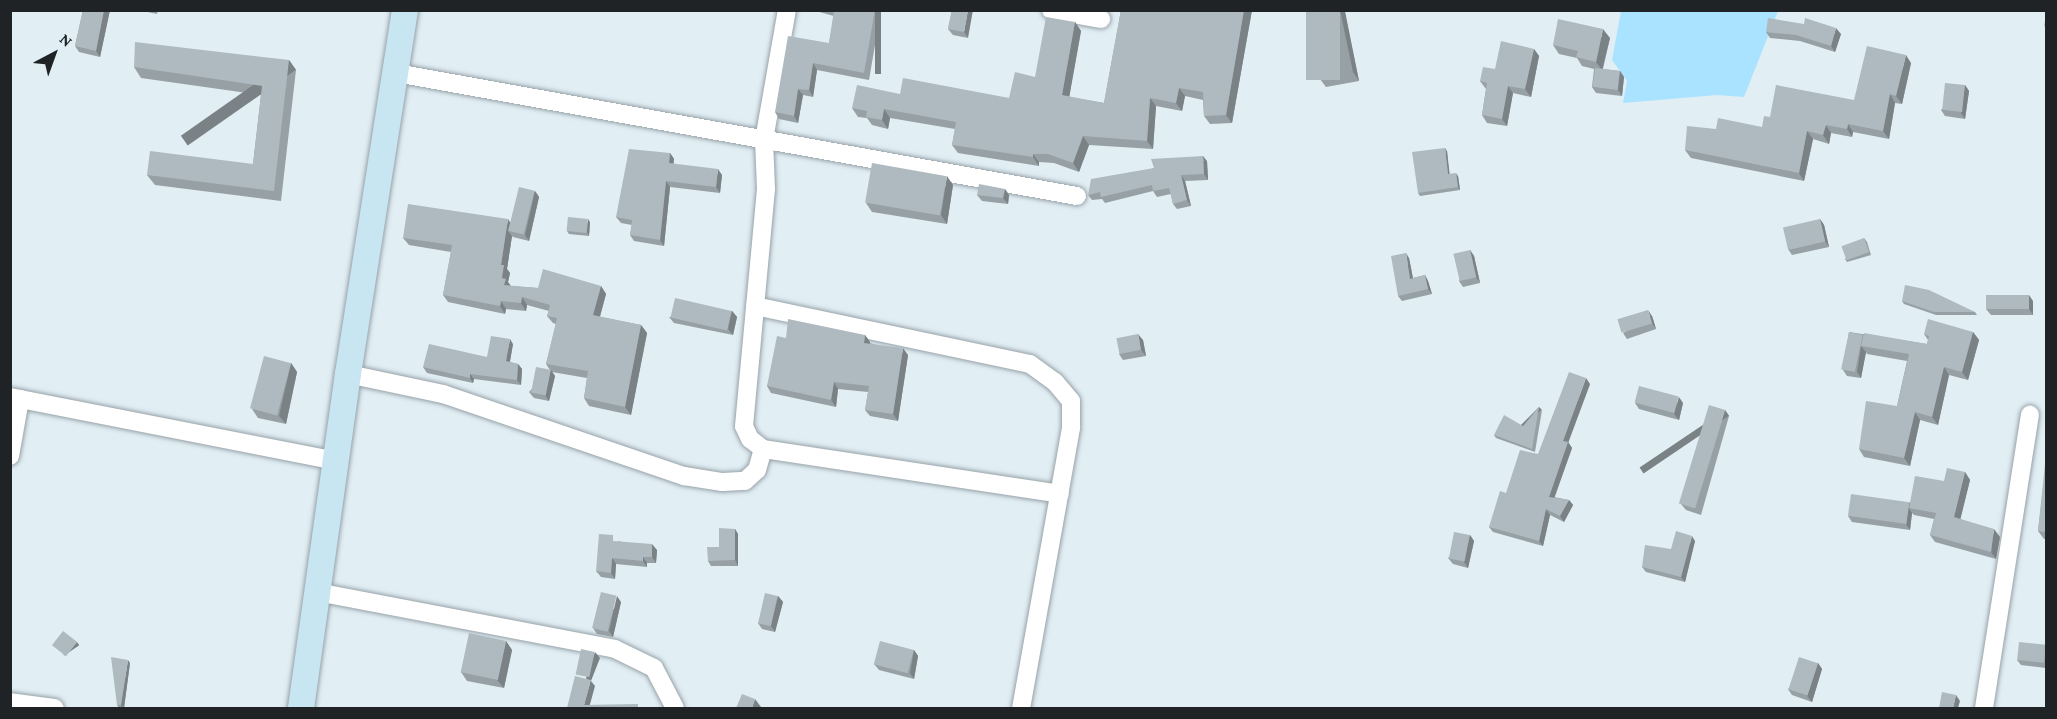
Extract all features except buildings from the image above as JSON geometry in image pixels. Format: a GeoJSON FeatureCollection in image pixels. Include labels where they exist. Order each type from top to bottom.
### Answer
{"type":"FeatureCollection","features":[{"type":"Feature","properties":{"kind":"street"},"geometry":{"type":"LineString","coordinates":[[301,708],[348,374],[405,10]]}},
{"type":"Feature","properties":{"kind":"street"},"geometry":{"type":"LineString","coordinates":[[787,10],[764,140],[766,189],[744,426],[750,439],[763,449],[1060,494]]}},
{"type":"Feature","properties":{"kind":"street"},"geometry":{"type":"LineString","coordinates":[[1051,10],[1101,19]]}},
{"type":"Feature","properties":{"kind":"street"},"geometry":{"type":"LineString","coordinates":[[396,73],[1077,196]]}},
{"type":"Feature","properties":{"kind":"street"},"geometry":{"type":"LineString","coordinates":[[755,306],[1030,364],[1055,382],[1071,401],[1071,428],[1021,708]]}},
{"type":"Feature","properties":{"kind":"street"},"geometry":{"type":"LineString","coordinates":[[348,374],[443,394],[684,476],[723,482],[745,481],[757,470],[763,449]]}},
{"type":"Feature","properties":{"kind":"street"},"geometry":{"type":"LineString","coordinates":[[10,456],[15,398],[336,461]]}},
{"type":"Feature","properties":{"kind":"street"},"geometry":{"type":"LineString","coordinates":[[1984,708],[2030,415]]}},
{"type":"Feature","properties":{"kind":"street"},"geometry":{"type":"LineString","coordinates":[[317,592],[615,649],[654,668],[675,708]]}},
{"type":"Feature","properties":{"kind":"street"},"geometry":{"type":"LineString","coordinates":[[10,702],[55,708]]}},
{"type":"Feature","properties":{"kind":"shaded area"},"geometry":{"type":"Polygon","coordinates":[[[1621,11],[1778,11],[1744,97],[1717,95],[1623,103],[1627,81],[1612,60],[1621,11]]]}}]}
